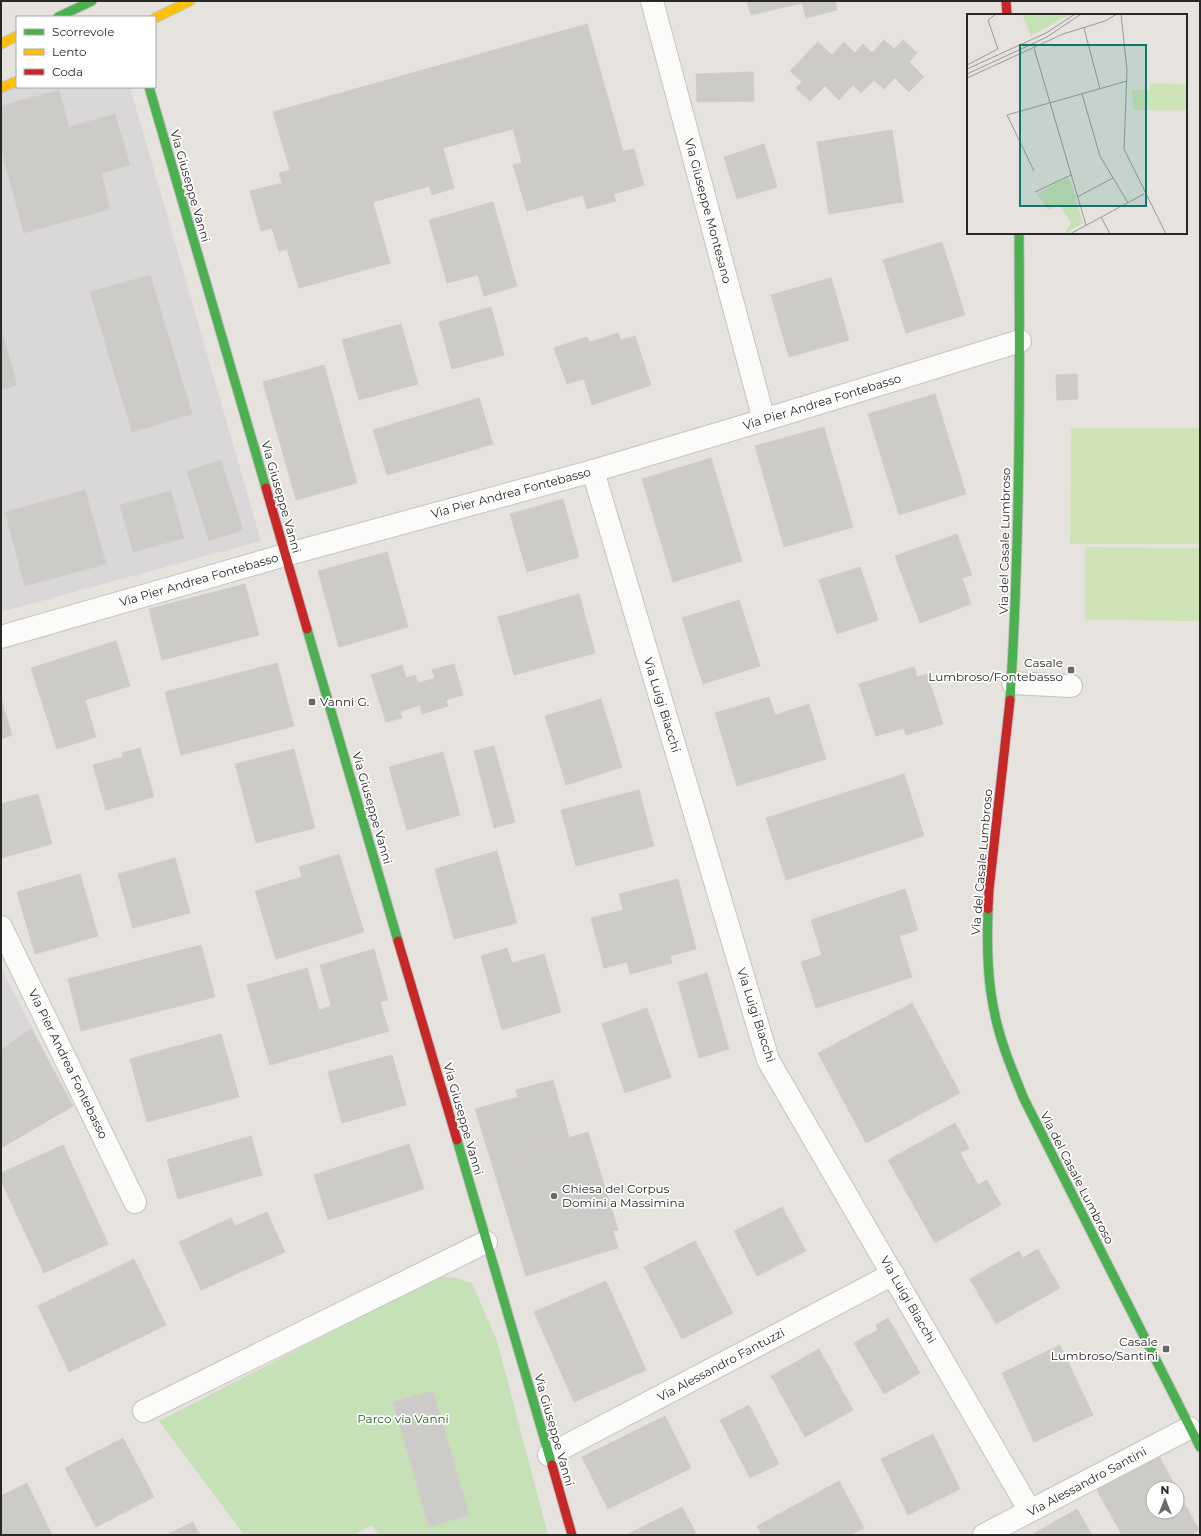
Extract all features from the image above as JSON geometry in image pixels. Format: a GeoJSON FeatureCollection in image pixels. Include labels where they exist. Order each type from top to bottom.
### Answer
{"type":"FeatureCollection","features":[{"type":"Feature","properties":{"kind":"main road"},"geometry":{"type":"LineString","coordinates":[[60,16],[92,1]]}},
{"type":"Feature","properties":{"kind":"main road"},"geometry":{"type":"LineString","coordinates":[[156,18],[190,1]]}},
{"type":"Feature","properties":{"kind":"main road"},"geometry":{"type":"LineString","coordinates":[[1006,1],[1007,14]]}},
{"type":"Feature","properties":{"kind":"main road"},"geometry":{"type":"LineString","coordinates":[[1,44],[16,36]]}},
{"type":"Feature","properties":{"kind":"main road"},"geometry":{"type":"LineString","coordinates":[[1,88],[16,81]]}},
{"type":"Feature","properties":{"kind":"main road","name":"Via Giuseppe Vanni"},"geometry":{"type":"LineString","coordinates":[[149,88],[572,1535]]}},
{"type":"Feature","properties":{"kind":"main road","name":"Via del Casale Lumbroso"},"geometry":{"type":"LineString","coordinates":[[1019,234],[1020,341],[1013,682],[992,866],[987,927],[988,974],[995,1016],[1009,1061],[1024,1098],[1189,1428],[1200,1447]]}},
{"type":"Feature","properties":{"kind":"street","name":"Via Giuseppe Montesano"},"geometry":{"type":"LineString","coordinates":[[652,1],[764,420]]}},
{"type":"Feature","properties":{"kind":"street","name":"Via Pier Andrea Fontebasso"},"geometry":{"type":"LineString","coordinates":[[1,637],[285,555],[593,471],[1020,341]]}},
{"type":"Feature","properties":{"kind":"street","name":"Via Luigi Biacchi"},"geometry":{"type":"LineString","coordinates":[[593,471],[768,1060],[1030,1511]]}},
{"type":"Feature","properties":{"kind":"street"},"geometry":{"type":"LineString","coordinates":[[1013,682],[1071,686]]}},
{"type":"Feature","properties":{"kind":"street","name":"Via Pier Andrea Fontebasso"},"geometry":{"type":"LineString","coordinates":[[1,927],[134,1202]]}},
{"type":"Feature","properties":{"kind":"street"},"geometry":{"type":"LineString","coordinates":[[144,1411],[486,1242]]}},
{"type":"Feature","properties":{"kind":"street","name":"Via Alessandro Fantuzzi"},"geometry":{"type":"LineString","coordinates":[[549,1455],[893,1274]]}},
{"type":"Feature","properties":{"kind":"street","name":"Via Alessandro Santini"},"geometry":{"type":"LineString","coordinates":[[984,1535],[1189,1428]]}},
{"type":"Feature","properties":{"kind":"shaded area"},"geometry":{"type":"Polygon","coordinates":[[[1,88],[130,88],[261,541],[1,612],[1,88]]]}},
{"type":"Feature","properties":{"kind":"shaded area"},"geometry":{"type":"Polygon","coordinates":[[[1,968],[73,1106],[1,1148],[1,968]]]}},
{"type":"Feature","properties":{"kind":"green space"},"geometry":{"type":"Polygon","coordinates":[[[1071,428],[1200,428],[1200,544],[1070,544],[1071,428]]]}},
{"type":"Feature","properties":{"kind":"green space"},"geometry":{"type":"Polygon","coordinates":[[[1085,547],[1200,548],[1200,621],[1085,620],[1085,547]]]}},
{"type":"Feature","properties":{"kind":"green space","name":"Parco via Vanni"},"geometry":{"type":"Polygon","coordinates":[[[440,1276],[457,1278],[472,1283],[497,1341],[548,1535],[379,1535],[372,1525],[354,1535],[244,1535],[159,1421],[440,1276]]]}},
{"type":"Feature","properties":{"kind":"building"},"geometry":{"type":"Polygon","coordinates":[[[747,1],[835,1],[837,10],[806,18],[802,3],[751,15],[747,1]]]}},
{"type":"Feature","properties":{"kind":"building"},"geometry":{"type":"Polygon","coordinates":[[[587,24],[623,151],[634,149],[644,185],[614,194],[616,201],[587,209],[583,195],[527,211],[513,165],[522,163],[513,129],[443,148],[454,188],[432,195],[429,186],[373,202],[390,263],[299,288],[287,249],[279,251],[272,228],[261,231],[250,191],[282,183],[279,173],[290,170],[273,112],[587,24]]]}},
{"type":"Feature","properties":{"kind":"building"},"geometry":{"type":"Polygon","coordinates":[[[884,40],[894,49],[903,40],[917,53],[909,62],[924,77],[909,92],[895,78],[884,89],[874,80],[861,93],[853,85],[839,100],[825,86],[810,101],[796,88],[802,82],[790,71],[818,42],[832,55],[844,42],[855,53],[863,44],[872,53],[884,40]]]}},
{"type":"Feature","properties":{"kind":"building"},"geometry":{"type":"Polygon","coordinates":[[[753,72],[754,101],[697,102],[696,74],[753,72]]]}},
{"type":"Feature","properties":{"kind":"building"},"geometry":{"type":"Polygon","coordinates":[[[59,90],[69,127],[115,114],[130,165],[101,173],[110,209],[24,233],[1,149],[1,106],[59,90]]]}},
{"type":"Feature","properties":{"kind":"building"},"geometry":{"type":"Polygon","coordinates":[[[892,130],[903,202],[829,214],[817,142],[892,130]]]}},
{"type":"Feature","properties":{"kind":"building"},"geometry":{"type":"Polygon","coordinates":[[[764,144],[777,187],[737,199],[724,157],[764,144]]]}},
{"type":"Feature","properties":{"kind":"building"},"geometry":{"type":"Polygon","coordinates":[[[493,202],[517,286],[484,296],[478,275],[447,283],[429,220],[493,202]]]}},
{"type":"Feature","properties":{"kind":"building"},"geometry":{"type":"Polygon","coordinates":[[[942,242],[965,315],[906,333],[883,260],[942,242]]]}},
{"type":"Feature","properties":{"kind":"building"},"geometry":{"type":"Polygon","coordinates":[[[150,275],[192,414],[132,432],[90,292],[150,275]]]}},
{"type":"Feature","properties":{"kind":"building"},"geometry":{"type":"Polygon","coordinates":[[[831,278],[849,340],[789,357],[771,295],[831,278]]]}},
{"type":"Feature","properties":{"kind":"building"},"geometry":{"type":"Polygon","coordinates":[[[491,307],[504,355],[452,369],[439,322],[491,307]]]}},
{"type":"Feature","properties":{"kind":"building"},"geometry":{"type":"Polygon","coordinates":[[[401,324],[418,384],[359,400],[342,340],[401,324]]]}},
{"type":"Feature","properties":{"kind":"building"},"geometry":{"type":"Polygon","coordinates":[[[1,329],[17,385],[1,390],[1,329]]]}},
{"type":"Feature","properties":{"kind":"building"},"geometry":{"type":"Polygon","coordinates":[[[618,333],[621,340],[635,336],[651,385],[592,405],[584,379],[567,384],[554,348],[587,337],[590,342],[618,333]]]}},
{"type":"Feature","properties":{"kind":"building"},"geometry":{"type":"Polygon","coordinates":[[[324,365],[357,483],[296,500],[263,382],[324,365]]]}},
{"type":"Feature","properties":{"kind":"building"},"geometry":{"type":"Polygon","coordinates":[[[1077,374],[1078,399],[1057,400],[1056,375],[1077,374]]]}},
{"type":"Feature","properties":{"kind":"building"},"geometry":{"type":"Polygon","coordinates":[[[935,394],[966,494],[899,515],[868,414],[935,394]]]}},
{"type":"Feature","properties":{"kind":"building"},"geometry":{"type":"Polygon","coordinates":[[[479,398],[493,444],[387,475],[373,430],[479,398]]]}},
{"type":"Feature","properties":{"kind":"building"},"geometry":{"type":"Polygon","coordinates":[[[824,427],[853,527],[784,547],[755,446],[824,427]]]}},
{"type":"Feature","properties":{"kind":"building"},"geometry":{"type":"Polygon","coordinates":[[[711,458],[742,561],[673,582],[642,479],[711,458]]]}},
{"type":"Feature","properties":{"kind":"building"},"geometry":{"type":"Polygon","coordinates":[[[221,460],[243,530],[209,541],[187,471],[221,460]]]}},
{"type":"Feature","properties":{"kind":"building"},"geometry":{"type":"Polygon","coordinates":[[[85,490],[106,564],[25,586],[5,512],[85,490]]]}},
{"type":"Feature","properties":{"kind":"building"},"geometry":{"type":"Polygon","coordinates":[[[171,491],[184,538],[133,552],[120,505],[171,491]]]}},
{"type":"Feature","properties":{"kind":"building"},"geometry":{"type":"Polygon","coordinates":[[[563,499],[579,557],[527,572],[510,514],[563,499]]]}},
{"type":"Feature","properties":{"kind":"building"},"geometry":{"type":"Polygon","coordinates":[[[957,534],[972,575],[962,578],[971,604],[920,623],[895,556],[957,534]]]}},
{"type":"Feature","properties":{"kind":"building"},"geometry":{"type":"Polygon","coordinates":[[[387,552],[408,627],[339,647],[318,571],[387,552]]]}},
{"type":"Feature","properties":{"kind":"building"},"geometry":{"type":"Polygon","coordinates":[[[860,567],[878,620],[837,634],[819,580],[860,567]]]}},
{"type":"Feature","properties":{"kind":"building"},"geometry":{"type":"Polygon","coordinates":[[[245,584],[259,635],[162,660],[149,609],[245,584]]]}},
{"type":"Feature","properties":{"kind":"building"},"geometry":{"type":"Polygon","coordinates":[[[579,594],[595,653],[514,675],[498,617],[579,594]]]}},
{"type":"Feature","properties":{"kind":"building"},"geometry":{"type":"Polygon","coordinates":[[[739,600],[760,666],[703,684],[682,618],[739,600]]]}},
{"type":"Feature","properties":{"kind":"building"},"geometry":{"type":"Polygon","coordinates":[[[116,641],[130,686],[85,700],[96,737],[57,749],[31,668],[116,641]]]}},
{"type":"Feature","properties":{"kind":"building"},"geometry":{"type":"Polygon","coordinates":[[[277,663],[294,726],[181,755],[165,692],[277,663]]]}},
{"type":"Feature","properties":{"kind":"building"},"geometry":{"type":"Polygon","coordinates":[[[454,664],[463,695],[446,700],[448,706],[422,714],[420,705],[400,712],[402,718],[386,722],[371,675],[402,665],[406,678],[415,675],[418,683],[435,678],[432,670],[454,664]]]}},
{"type":"Feature","properties":{"kind":"building"},"geometry":{"type":"Polygon","coordinates":[[[914,667],[917,677],[927,674],[943,724],[906,735],[904,728],[876,736],[859,684],[914,667]]]}},
{"type":"Feature","properties":{"kind":"building"},"geometry":{"type":"Polygon","coordinates":[[[769,697],[775,715],[809,704],[826,759],[737,786],[715,713],[769,697]]]}},
{"type":"Feature","properties":{"kind":"building"},"geometry":{"type":"Polygon","coordinates":[[[1,699],[12,735],[1,739],[1,699]]]}},
{"type":"Feature","properties":{"kind":"building"},"geometry":{"type":"Polygon","coordinates":[[[601,699],[622,767],[566,785],[545,716],[601,699]]]}},
{"type":"Feature","properties":{"kind":"building"},"geometry":{"type":"Polygon","coordinates":[[[494,746],[515,822],[494,828],[474,751],[494,746]]]}},
{"type":"Feature","properties":{"kind":"building"},"geometry":{"type":"Polygon","coordinates":[[[140,748],[154,797],[106,810],[93,765],[123,757],[122,753],[140,748]]]}},
{"type":"Feature","properties":{"kind":"building"},"geometry":{"type":"Polygon","coordinates":[[[294,749],[315,828],[256,843],[235,764],[294,749]]]}},
{"type":"Feature","properties":{"kind":"building"},"geometry":{"type":"Polygon","coordinates":[[[443,752],[460,815],[407,830],[389,767],[443,752]]]}},
{"type":"Feature","properties":{"kind":"building"},"geometry":{"type":"Polygon","coordinates":[[[904,774],[924,836],[786,880],[766,818],[904,774]]]}},
{"type":"Feature","properties":{"kind":"building"},"geometry":{"type":"Polygon","coordinates":[[[639,790],[654,846],[576,866],[561,810],[639,790]]]}},
{"type":"Feature","properties":{"kind":"building"},"geometry":{"type":"Polygon","coordinates":[[[38,794],[52,844],[1,858],[1,804],[38,794]]]}},
{"type":"Feature","properties":{"kind":"building"},"geometry":{"type":"Polygon","coordinates":[[[497,851],[517,923],[454,939],[435,869],[497,851]]]}},
{"type":"Feature","properties":{"kind":"building"},"geometry":{"type":"Polygon","coordinates":[[[339,854],[364,932],[276,959],[255,891],[302,877],[299,867],[339,854]]]}},
{"type":"Feature","properties":{"kind":"building"},"geometry":{"type":"Polygon","coordinates":[[[175,858],[190,913],[133,928],[118,874],[175,858]]]}},
{"type":"Feature","properties":{"kind":"building"},"geometry":{"type":"Polygon","coordinates":[[[80,874],[98,936],[35,954],[17,892],[80,874]]]}},
{"type":"Feature","properties":{"kind":"building"},"geometry":{"type":"Polygon","coordinates":[[[678,879],[696,949],[670,956],[672,963],[630,974],[627,962],[604,968],[591,918],[623,910],[619,894],[678,879]]]}},
{"type":"Feature","properties":{"kind":"building"},"geometry":{"type":"Polygon","coordinates":[[[905,889],[918,930],[899,936],[912,977],[816,1008],[801,962],[822,955],[811,920],[905,889]]]}},
{"type":"Feature","properties":{"kind":"building"},"geometry":{"type":"Polygon","coordinates":[[[201,945],[215,997],[81,1031],[68,979],[201,945]]]}},
{"type":"Feature","properties":{"kind":"building"},"geometry":{"type":"Polygon","coordinates":[[[507,948],[512,963],[544,954],[561,1012],[502,1030],[481,956],[507,948]]]}},
{"type":"Feature","properties":{"kind":"building"},"geometry":{"type":"Polygon","coordinates":[[[374,949],[388,1000],[380,1002],[389,1031],[270,1065],[247,985],[307,968],[319,1010],[331,1006],[320,965],[374,949]]]}},
{"type":"Feature","properties":{"kind":"building"},"geometry":{"type":"Polygon","coordinates":[[[707,973],[729,1049],[699,1058],[678,982],[707,973]]]}},
{"type":"Feature","properties":{"kind":"building"},"geometry":{"type":"Polygon","coordinates":[[[912,1003],[960,1093],[866,1143],[818,1053],[912,1003]]]}},
{"type":"Feature","properties":{"kind":"building"},"geometry":{"type":"Polygon","coordinates":[[[647,1008],[671,1077],[625,1093],[602,1024],[647,1008]]]}},
{"type":"Feature","properties":{"kind":"building"},"geometry":{"type":"Polygon","coordinates":[[[31,1029],[73,1106],[1,1148],[1,1050],[31,1029]]]}},
{"type":"Feature","properties":{"kind":"building"},"geometry":{"type":"Polygon","coordinates":[[[221,1034],[239,1097],[147,1122],[130,1059],[221,1034]]]}},
{"type":"Feature","properties":{"kind":"building"},"geometry":{"type":"Polygon","coordinates":[[[392,1055],[406,1105],[342,1123],[328,1072],[392,1055]]]}},
{"type":"Feature","properties":{"kind":"building"},"geometry":{"type":"Polygon","coordinates":[[[553,1080],[569,1137],[491,1161],[475,1109],[518,1097],[516,1090],[553,1080]]]}},
{"type":"Feature","properties":{"kind":"building"},"geometry":{"type":"Polygon","coordinates":[[[955,1123],[969,1148],[960,1153],[978,1185],[987,1180],[1001,1205],[935,1243],[888,1160],[955,1123]]]}},
{"type":"Feature","properties":{"kind":"building","name":"Chiesa del Corpus Domini a Massimina"},"geometry":{"type":"Polygon","coordinates":[[[588,1132],[618,1230],[613,1231],[618,1248],[526,1276],[491,1161],[588,1132]]]}},
{"type":"Feature","properties":{"kind":"building"},"geometry":{"type":"Polygon","coordinates":[[[251,1136],[262,1175],[178,1199],[167,1160],[251,1136]]]}},
{"type":"Feature","properties":{"kind":"building"},"geometry":{"type":"Polygon","coordinates":[[[409,1144],[424,1189],[328,1220],[314,1175],[409,1144]]]}},
{"type":"Feature","properties":{"kind":"building"},"geometry":{"type":"Polygon","coordinates":[[[63,1145],[108,1244],[44,1273],[1,1181],[1,1173],[63,1145]]]}},
{"type":"Feature","properties":{"kind":"building"},"geometry":{"type":"Polygon","coordinates":[[[782,1207],[806,1251],[757,1276],[734,1231],[782,1207]]]}},
{"type":"Feature","properties":{"kind":"building"},"geometry":{"type":"Polygon","coordinates":[[[267,1212],[285,1252],[201,1290],[179,1242],[231,1218],[235,1226],[267,1212]]]}},
{"type":"Feature","properties":{"kind":"building"},"geometry":{"type":"Polygon","coordinates":[[[695,1241],[733,1313],[682,1339],[644,1267],[695,1241]]]}},
{"type":"Feature","properties":{"kind":"building"},"geometry":{"type":"Polygon","coordinates":[[[1038,1249],[1060,1288],[996,1324],[970,1279],[1019,1251],[1023,1258],[1038,1249]]]}},
{"type":"Feature","properties":{"kind":"building"},"geometry":{"type":"Polygon","coordinates":[[[134,1259],[166,1325],[69,1372],[38,1306],[134,1259]]]}},
{"type":"Feature","properties":{"kind":"building"},"geometry":{"type":"Polygon","coordinates":[[[606,1281],[646,1370],[574,1402],[534,1312],[606,1281]]]}},
{"type":"Feature","properties":{"kind":"building"},"geometry":{"type":"Polygon","coordinates":[[[888,1318],[920,1373],[884,1394],[854,1343],[878,1330],[876,1325],[888,1318]]]}},
{"type":"Feature","properties":{"kind":"building"},"geometry":{"type":"Polygon","coordinates":[[[1060,1345],[1093,1415],[1034,1442],[1002,1373],[1060,1345]]]}},
{"type":"Feature","properties":{"kind":"building"},"geometry":{"type":"Polygon","coordinates":[[[819,1349],[853,1410],[805,1437],[771,1376],[819,1349]]]}},
{"type":"Feature","properties":{"kind":"building"},"geometry":{"type":"Polygon","coordinates":[[[433,1391],[469,1515],[429,1527],[393,1402],[433,1391]]]}},
{"type":"Feature","properties":{"kind":"building"},"geometry":{"type":"Polygon","coordinates":[[[749,1405],[779,1464],[750,1478],[720,1420],[749,1405]]]}},
{"type":"Feature","properties":{"kind":"building"},"geometry":{"type":"Polygon","coordinates":[[[665,1416],[691,1468],[608,1509],[582,1457],[665,1416]]]}},
{"type":"Feature","properties":{"kind":"building"},"geometry":{"type":"Polygon","coordinates":[[[933,1434],[960,1489],[908,1515],[881,1459],[933,1434]]]}},
{"type":"Feature","properties":{"kind":"building"},"geometry":{"type":"Polygon","coordinates":[[[123,1438],[154,1497],[96,1527],[65,1468],[123,1438]]]}},
{"type":"Feature","properties":{"kind":"building"},"geometry":{"type":"Polygon","coordinates":[[[1159,1456],[1172,1480],[1145,1480],[1145,1520],[1185,1520],[1185,1505],[1199,1530],[1191,1535],[1122,1535],[1097,1490],[1159,1456]]]}},
{"type":"Feature","properties":{"kind":"building"},"geometry":{"type":"Polygon","coordinates":[[[839,1481],[864,1528],[850,1535],[762,1535],[757,1526],[839,1481]]]}},
{"type":"Feature","properties":{"kind":"building"},"geometry":{"type":"Polygon","coordinates":[[[27,1483],[52,1535],[1,1535],[1,1496],[27,1483]]]}},
{"type":"Feature","properties":{"kind":"building"},"geometry":{"type":"Polygon","coordinates":[[[682,1507],[697,1535],[626,1535],[682,1507]]]}},
{"type":"Feature","properties":{"kind":"building"},"geometry":{"type":"Polygon","coordinates":[[[1077,1509],[1092,1535],[1031,1535],[1077,1509]]]}},
{"type":"Feature","properties":{"kind":"building"},"geometry":{"type":"Polygon","coordinates":[[[193,1522],[200,1535],[166,1535],[193,1522]]]}},
{"type":"Feature","properties":{"kind":"traffic: fast"},"geometry":{"type":"LineString","coordinates":[[60,16],[92,1]]}},
{"type":"Feature","properties":{"kind":"traffic: fast"},"geometry":{"type":"LineString","coordinates":[[149,88],[266,488]]}},
{"type":"Feature","properties":{"kind":"traffic: fast"},"geometry":{"type":"LineString","coordinates":[[1010,700],[1018,525],[1019,234]]}},
{"type":"Feature","properties":{"kind":"traffic: fast"},"geometry":{"type":"LineString","coordinates":[[307,629],[398,941]]}},
{"type":"Feature","properties":{"kind":"traffic: fast"},"geometry":{"type":"LineString","coordinates":[[988,909],[989,976],[992,1002],[1004,1047],[1024,1099],[1200,1447]]}},
{"type":"Feature","properties":{"kind":"traffic: fast"},"geometry":{"type":"LineString","coordinates":[[457,1140],[552,1465]]}},
{"type":"Feature","properties":{"kind":"traffic: slow"},"geometry":{"type":"LineString","coordinates":[[156,18],[190,1]]}},
{"type":"Feature","properties":{"kind":"traffic: slow"},"geometry":{"type":"LineString","coordinates":[[1,44],[16,36]]}},
{"type":"Feature","properties":{"kind":"traffic: slow"},"geometry":{"type":"LineString","coordinates":[[1,88],[16,81]]}},
{"type":"Feature","properties":{"kind":"traffic: jam"},"geometry":{"type":"LineString","coordinates":[[1006,1],[1007,14]]}},
{"type":"Feature","properties":{"kind":"traffic: jam"},"geometry":{"type":"LineString","coordinates":[[266,488],[307,629]]}},
{"type":"Feature","properties":{"kind":"traffic: jam"},"geometry":{"type":"LineString","coordinates":[[988,909],[1010,700]]}},
{"type":"Feature","properties":{"kind":"traffic: jam"},"geometry":{"type":"LineString","coordinates":[[398,941],[457,1140]]}},
{"type":"Feature","properties":{"kind":"traffic: jam"},"geometry":{"type":"LineString","coordinates":[[552,1465],[572,1535]]}},
{"type":"Feature","properties":{"kind":"place","name":"Casale Lumbroso/Fontebasso"},"geometry":{"type":"Point","coordinates":[1071,670]}},
{"type":"Feature","properties":{"kind":"place","name":"Vanni G."},"geometry":{"type":"Point","coordinates":[312,702]}},
{"type":"Feature","properties":{"kind":"place","name":"Chiesa del Corpus Domini a Massimina"},"geometry":{"type":"Point","coordinates":[554,1196]}},
{"type":"Feature","properties":{"kind":"place","name":"Casale Lumbroso/Santini"},"geometry":{"type":"Point","coordinates":[1166,1349]}}]}
